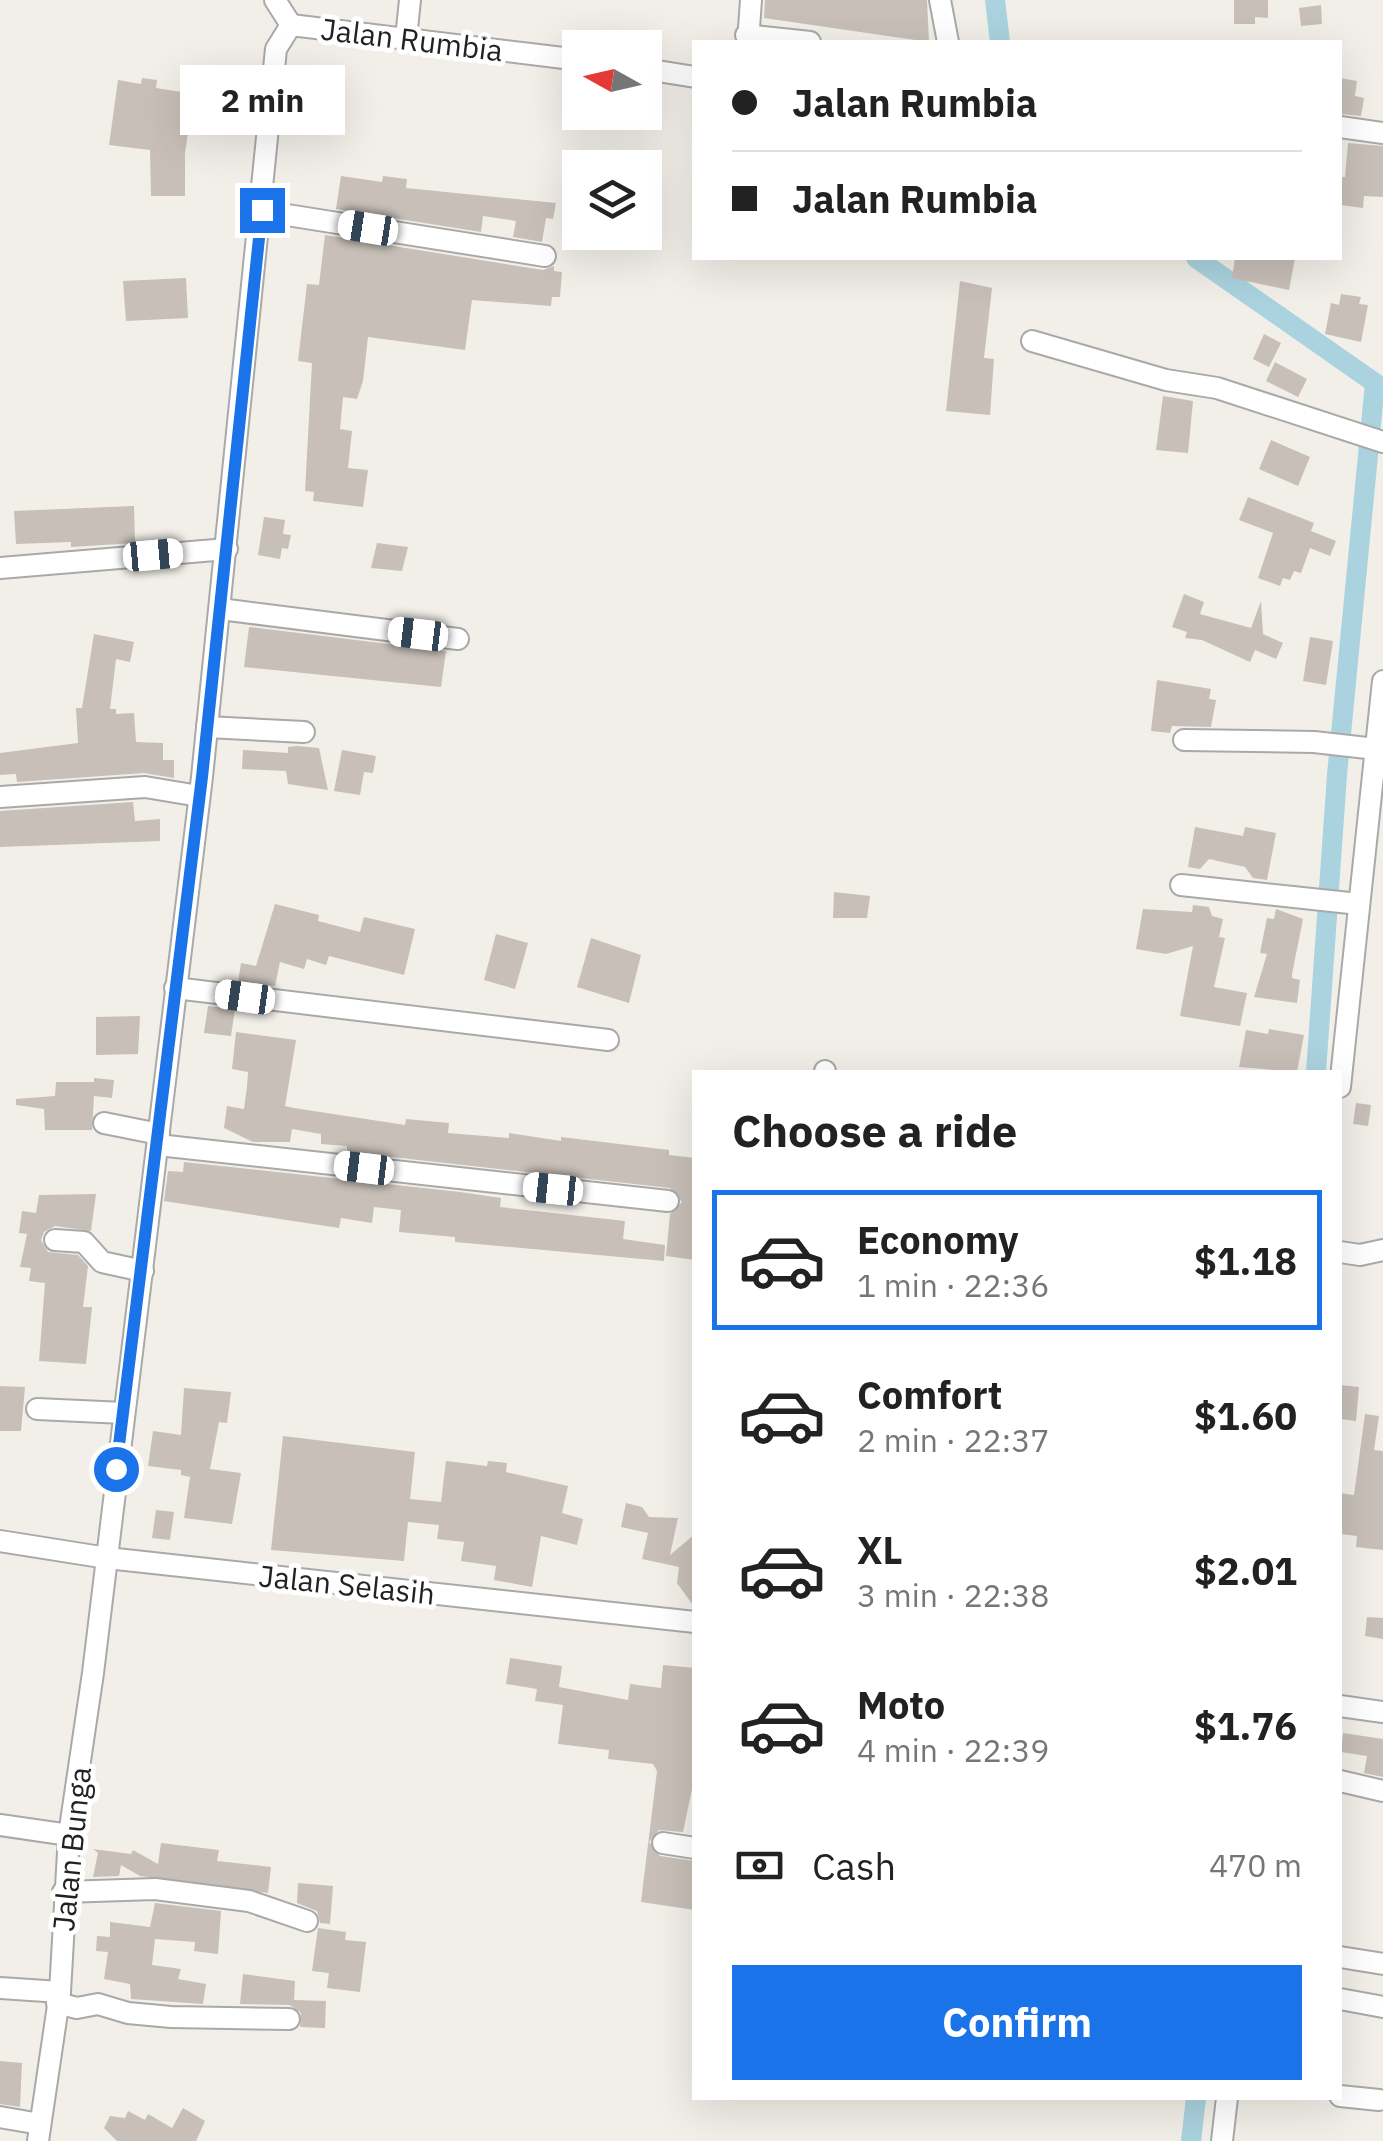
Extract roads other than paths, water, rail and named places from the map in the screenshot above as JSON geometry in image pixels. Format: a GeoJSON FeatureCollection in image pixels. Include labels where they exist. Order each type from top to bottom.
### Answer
{"type":"FeatureCollection","features":[{"type":"Feature","properties":{"kind":"street"},"geometry":{"type":"LineString","coordinates":[[275,0],[290,26]]}},
{"type":"Feature","properties":{"kind":"street"},"geometry":{"type":"LineString","coordinates":[[406,38],[410,0]]}},
{"type":"Feature","properties":{"kind":"street"},"geometry":{"type":"LineString","coordinates":[[747,39],[751,0]]}},
{"type":"Feature","properties":{"kind":"street"},"geometry":{"type":"LineString","coordinates":[[940,0],[948,40]]}},
{"type":"Feature","properties":{"kind":"street","name":"Jalan Rumbia"},"geometry":{"type":"LineString","coordinates":[[107,1558],[200,796],[276,49],[290,26],[562,58]]}},
{"type":"Feature","properties":{"kind":"street"},"geometry":{"type":"LineString","coordinates":[[662,71],[692,76]]}},
{"type":"Feature","properties":{"kind":"street"},"geometry":{"type":"LineString","coordinates":[[1342,127],[1383,134]]}},
{"type":"Feature","properties":{"kind":"street"},"geometry":{"type":"LineString","coordinates":[[262,210],[544,256]]}},
{"type":"Feature","properties":{"kind":"street"},"geometry":{"type":"LineString","coordinates":[[1032,342],[1166,380],[1217,388],[1383,442]]}},
{"type":"Feature","properties":{"kind":"street"},"geometry":{"type":"LineString","coordinates":[[0,568],[227,549]]}},
{"type":"Feature","properties":{"kind":"street"},"geometry":{"type":"LineString","coordinates":[[220,609],[458,639]]}},
{"type":"Feature","properties":{"kind":"street"},"geometry":{"type":"LineString","coordinates":[[1342,1070],[1359,904],[1373,863],[1373,741],[1383,681]]}},
{"type":"Feature","properties":{"kind":"street"},"geometry":{"type":"LineString","coordinates":[[207,727],[304,732]]}},
{"type":"Feature","properties":{"kind":"street"},"geometry":{"type":"LineString","coordinates":[[1184,740],[1373,741]]}},
{"type":"Feature","properties":{"kind":"street"},"geometry":{"type":"LineString","coordinates":[[0,796],[145,787],[200,796]]}},
{"type":"Feature","properties":{"kind":"street"},"geometry":{"type":"LineString","coordinates":[[1181,886],[1359,904]]}},
{"type":"Feature","properties":{"kind":"street"},"geometry":{"type":"LineString","coordinates":[[176,988],[608,1040]]}},
{"type":"Feature","properties":{"kind":"street"},"geometry":{"type":"LineString","coordinates":[[104,1123],[158,1140],[668,1201]]}},
{"type":"Feature","properties":{"kind":"street"},"geometry":{"type":"LineString","coordinates":[[55,1240],[84,1242],[102,1262],[143,1271]]}},
{"type":"Feature","properties":{"kind":"street"},"geometry":{"type":"LineString","coordinates":[[1342,1252],[1383,1250]]}},
{"type":"Feature","properties":{"kind":"street"},"geometry":{"type":"LineString","coordinates":[[37,1409],[124,1413]]}},
{"type":"Feature","properties":{"kind":"street","name":"Jalan Selasih"},"geometry":{"type":"LineString","coordinates":[[0,1542],[107,1558],[692,1622]]}},
{"type":"Feature","properties":{"kind":"street","name":"Jalan Bunga"},"geometry":{"type":"LineString","coordinates":[[39,2132],[58,1998],[69,1835],[107,1558]]}},
{"type":"Feature","properties":{"kind":"street"},"geometry":{"type":"LineString","coordinates":[[1342,1706],[1383,1712]]}},
{"type":"Feature","properties":{"kind":"street"},"geometry":{"type":"LineString","coordinates":[[1342,1781],[1383,1791]]}},
{"type":"Feature","properties":{"kind":"street"},"geometry":{"type":"LineString","coordinates":[[0,1826],[69,1835]]}},
{"type":"Feature","properties":{"kind":"street"},"geometry":{"type":"LineString","coordinates":[[663,1844],[692,1848]]}},
{"type":"Feature","properties":{"kind":"street"},"geometry":{"type":"LineString","coordinates":[[64,1892],[174,1891],[249,1901],[306,1922]]}},
{"type":"Feature","properties":{"kind":"street"},"geometry":{"type":"LineString","coordinates":[[1342,1957],[1383,1964]]}},
{"type":"Feature","properties":{"kind":"street"},"geometry":{"type":"LineString","coordinates":[[0,1988],[58,1998],[76,2008],[98,2004],[128,2014],[289,2020]]}},
{"type":"Feature","properties":{"kind":"street"},"geometry":{"type":"LineString","coordinates":[[1342,1999],[1383,2007]]}},
{"type":"Feature","properties":{"kind":"street"},"geometry":{"type":"LineString","coordinates":[[1342,2096],[1380,2100]]}},
{"type":"Feature","properties":{"kind":"street"},"geometry":{"type":"LineString","coordinates":[[1222,2141],[1227,2100]]}},
{"type":"Feature","properties":{"kind":"street"},"geometry":{"type":"LineString","coordinates":[[0,2117],[39,2132]]}},
{"type":"Feature","properties":{"kind":"waterway"},"geometry":{"type":"LineString","coordinates":[[995,0],[1000,40]]}},
{"type":"Feature","properties":{"kind":"waterway"},"geometry":{"type":"LineString","coordinates":[[1199,260],[1375,383],[1337,775],[1316,1070]]}},
{"type":"Feature","properties":{"kind":"waterway"},"geometry":{"type":"LineString","coordinates":[[1191,2141],[1196,2100]]}}]}
